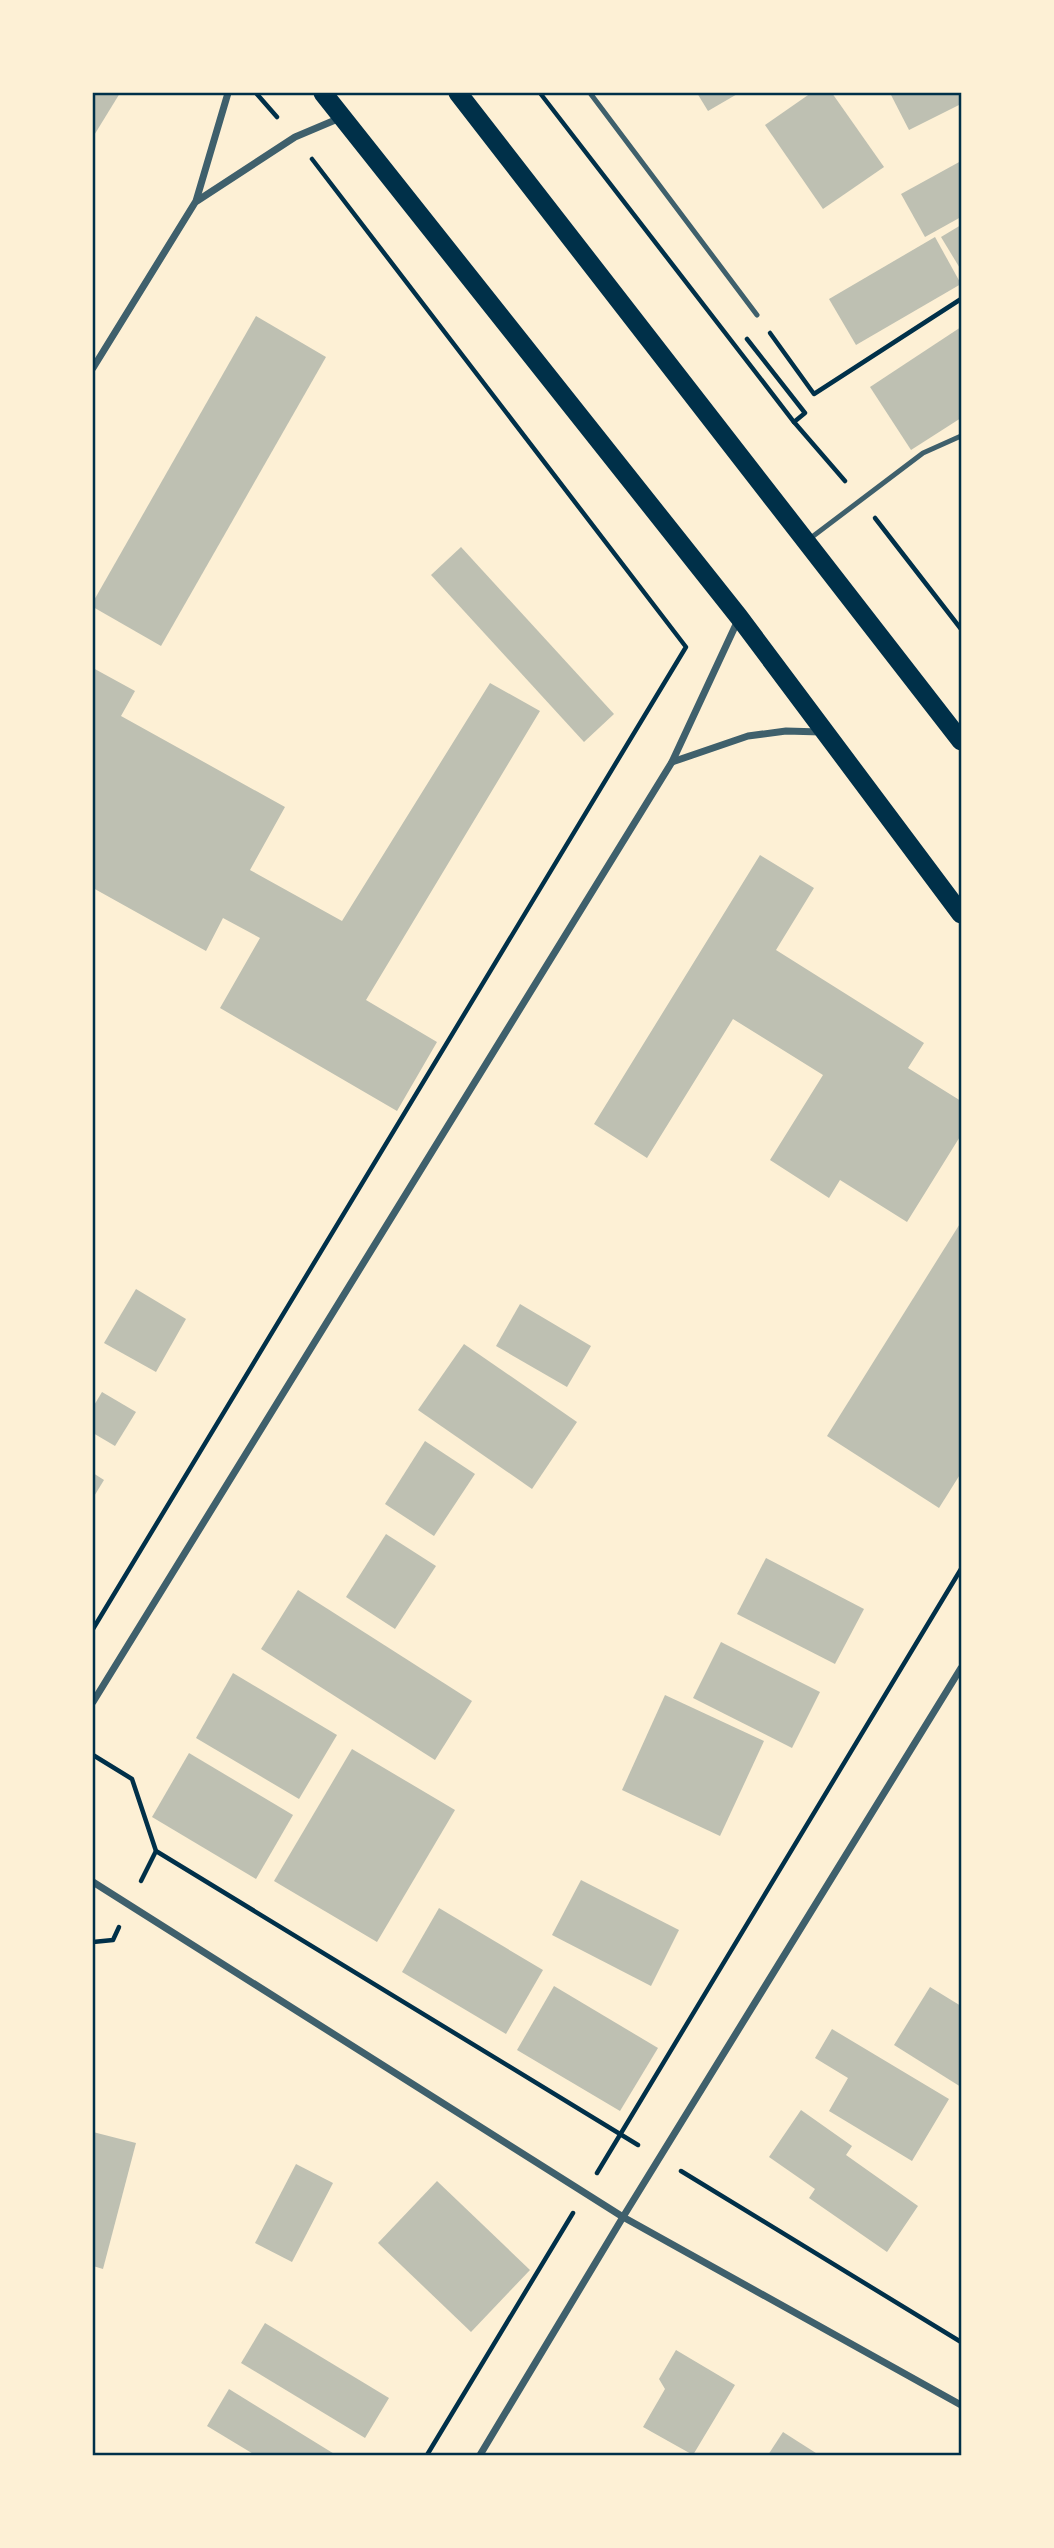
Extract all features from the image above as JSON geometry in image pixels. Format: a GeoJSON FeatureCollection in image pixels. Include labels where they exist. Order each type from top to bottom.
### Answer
{"type":"FeatureCollection","features":[{"type":"Feature","properties":{"kind":"highway"},"geometry":{"type":"LineString","coordinates":[[323,93],[739,617],[961,914]]}},
{"type":"Feature","properties":{"kind":"highway"},"geometry":{"type":"LineString","coordinates":[[458,93],[961,740]]}},
{"type":"Feature","properties":{"kind":"street"},"geometry":{"type":"LineString","coordinates":[[93,368],[196,201],[228,93]]}},
{"type":"Feature","properties":{"kind":"street"},"geometry":{"type":"LineString","coordinates":[[196,201],[295,137],[342,117]]}},
{"type":"Feature","properties":{"kind":"street"},"geometry":{"type":"LineString","coordinates":[[93,1702],[672,762],[739,617]]}},
{"type":"Feature","properties":{"kind":"street"},"geometry":{"type":"LineString","coordinates":[[672,762],[748,736],[786,731],[825,732]]}},
{"type":"Feature","properties":{"kind":"street"},"geometry":{"type":"LineString","coordinates":[[480,2455],[623,2217],[961,1668]]}},
{"type":"Feature","properties":{"kind":"street"},"geometry":{"type":"LineString","coordinates":[[93,1882],[623,2217],[961,2405]]}},
{"type":"Feature","properties":{"kind":"lane"},"geometry":{"type":"LineString","coordinates":[[590,93],[757,315]]}},
{"type":"Feature","properties":{"kind":"lane"},"geometry":{"type":"LineString","coordinates":[[806,541],[923,453],[961,436]]}},
{"type":"Feature","properties":{"kind":"path"},"geometry":{"type":"LineString","coordinates":[[93,1629],[686,647],[295,137],[256,93]]}},
{"type":"Feature","properties":{"kind":"path"},"geometry":{"type":"LineString","coordinates":[[540,93],[793,422]]}},
{"type":"Feature","properties":{"kind":"path"},"geometry":{"type":"LineString","coordinates":[[757,315],[814,394],[961,299]]}},
{"type":"Feature","properties":{"kind":"path"},"geometry":{"type":"LineString","coordinates":[[427,2455],[961,1569]]}},
{"type":"Feature","properties":{"kind":"path"},"geometry":{"type":"LineString","coordinates":[[93,1755],[132,1779],[156,1851],[961,2342]]}},
{"type":"Feature","properties":{"kind":"building"},"geometry":{"type":"Polygon","coordinates":[[[93,93],[120,93],[93,137],[93,93]]]}},
{"type":"Feature","properties":{"kind":"building"},"geometry":{"type":"Polygon","coordinates":[[[697,93],[739,93],[708,111],[697,93]]]}},
{"type":"Feature","properties":{"kind":"building"},"geometry":{"type":"Polygon","coordinates":[[[811,93],[832,93],[884,167],[823,209],[765,125],[811,93]]]}},
{"type":"Feature","properties":{"kind":"building"},"geometry":{"type":"Polygon","coordinates":[[[890,93],[961,93],[961,104],[909,130],[890,93]]]}},
{"type":"Feature","properties":{"kind":"building"},"geometry":{"type":"Polygon","coordinates":[[[961,161],[961,217],[925,237],[901,194],[961,161]]]}},
{"type":"Feature","properties":{"kind":"building"},"geometry":{"type":"Polygon","coordinates":[[[961,225],[961,270],[941,237],[961,225]]]}},
{"type":"Feature","properties":{"kind":"building"},"geometry":{"type":"Polygon","coordinates":[[[935,237],[961,284],[856,345],[829,299],[935,237]]]}},
{"type":"Feature","properties":{"kind":"building"},"geometry":{"type":"Polygon","coordinates":[[[256,316],[326,357],[161,646],[93,607],[93,602],[256,316]]]}},
{"type":"Feature","properties":{"kind":"building"},"geometry":{"type":"Polygon","coordinates":[[[961,327],[961,418],[911,450],[870,387],[961,327]]]}},
{"type":"Feature","properties":{"kind":"building"},"geometry":{"type":"Polygon","coordinates":[[[461,547],[614,714],[584,742],[431,575],[461,547]]]}},
{"type":"Feature","properties":{"kind":"building"},"geometry":{"type":"Polygon","coordinates":[[[93,668],[135,691],[121,716],[285,807],[250,870],[342,921],[490,683],[540,711],[366,1000],[437,1042],[397,1111],[220,1008],[260,938],[223,918],[206,951],[93,888],[93,668]]]}},
{"type":"Feature","properties":{"kind":"building"},"geometry":{"type":"Polygon","coordinates":[[[760,855],[814,888],[776,950],[924,1043],[908,1068],[961,1101],[961,1135],[907,1222],[840,1180],[829,1198],[770,1160],[823,1075],[733,1019],[647,1158],[594,1124],[760,855]]]}},
{"type":"Feature","properties":{"kind":"building"},"geometry":{"type":"Polygon","coordinates":[[[961,1222],[961,1473],[939,1508],[827,1436],[961,1222]]]}},
{"type":"Feature","properties":{"kind":"building"},"geometry":{"type":"Polygon","coordinates":[[[136,1289],[186,1319],[156,1372],[104,1343],[136,1289]]]}},
{"type":"Feature","properties":{"kind":"building"},"geometry":{"type":"Polygon","coordinates":[[[520,1304],[591,1346],[567,1387],[496,1346],[520,1304]]]}},
{"type":"Feature","properties":{"kind":"building"},"geometry":{"type":"Polygon","coordinates":[[[464,1344],[577,1422],[532,1489],[418,1410],[464,1344]]]}},
{"type":"Feature","properties":{"kind":"building"},"geometry":{"type":"Polygon","coordinates":[[[102,1392],[136,1412],[115,1446],[93,1433],[93,1407],[102,1392]]]}},
{"type":"Feature","properties":{"kind":"building"},"geometry":{"type":"Polygon","coordinates":[[[425,1441],[475,1474],[434,1536],[385,1504],[425,1441]]]}},
{"type":"Feature","properties":{"kind":"building"},"geometry":{"type":"Polygon","coordinates":[[[93,1473],[104,1480],[93,1498],[93,1473]]]}},
{"type":"Feature","properties":{"kind":"building"},"geometry":{"type":"Polygon","coordinates":[[[386,1534],[436,1566],[395,1629],[346,1597],[386,1534]]]}},
{"type":"Feature","properties":{"kind":"building"},"geometry":{"type":"Polygon","coordinates":[[[766,1558],[864,1609],[835,1664],[737,1614],[766,1558]]]}},
{"type":"Feature","properties":{"kind":"building"},"geometry":{"type":"Polygon","coordinates":[[[298,1590],[472,1701],[435,1760],[261,1649],[298,1590]]]}},
{"type":"Feature","properties":{"kind":"building"},"geometry":{"type":"Polygon","coordinates":[[[721,1642],[820,1692],[792,1748],[693,1698],[721,1642]]]}},
{"type":"Feature","properties":{"kind":"building"},"geometry":{"type":"Polygon","coordinates":[[[233,1673],[337,1735],[299,1799],[196,1738],[233,1673]]]}},
{"type":"Feature","properties":{"kind":"building"},"geometry":{"type":"Polygon","coordinates":[[[665,1695],[764,1741],[720,1836],[622,1790],[665,1695]]]}},
{"type":"Feature","properties":{"kind":"building"},"geometry":{"type":"Polygon","coordinates":[[[352,1749],[455,1810],[377,1942],[274,1881],[352,1749]]]}},
{"type":"Feature","properties":{"kind":"building"},"geometry":{"type":"Polygon","coordinates":[[[189,1753],[293,1815],[256,1879],[152,1817],[189,1753]]]}},
{"type":"Feature","properties":{"kind":"building"},"geometry":{"type":"Polygon","coordinates":[[[581,1880],[679,1930],[651,1986],[552,1935],[581,1880]]]}},
{"type":"Feature","properties":{"kind":"building"},"geometry":{"type":"Polygon","coordinates":[[[439,1908],[543,1970],[506,2034],[402,1972],[439,1908]]]}},
{"type":"Feature","properties":{"kind":"building"},"geometry":{"type":"Polygon","coordinates":[[[554,1986],[658,2048],[620,2111],[517,2050],[554,1986]]]}},
{"type":"Feature","properties":{"kind":"building"},"geometry":{"type":"Polygon","coordinates":[[[930,1987],[961,2006],[961,2087],[894,2045],[930,1987]]]}},
{"type":"Feature","properties":{"kind":"building"},"geometry":{"type":"Polygon","coordinates":[[[832,2029],[949,2099],[912,2161],[829,2111],[848,2078],[815,2058],[832,2029]]]}},
{"type":"Feature","properties":{"kind":"building"},"geometry":{"type":"Polygon","coordinates":[[[801,2110],[852,2146],[846,2155],[918,2206],[887,2252],[809,2198],[815,2189],[769,2157],[801,2110]]]}},
{"type":"Feature","properties":{"kind":"building"},"geometry":{"type":"Polygon","coordinates":[[[93,2132],[136,2143],[103,2269],[93,2266],[93,2132]]]}},
{"type":"Feature","properties":{"kind":"building"},"geometry":{"type":"Polygon","coordinates":[[[296,2164],[333,2183],[292,2262],[255,2243],[296,2164]]]}},
{"type":"Feature","properties":{"kind":"building"},"geometry":{"type":"Polygon","coordinates":[[[437,2181],[530,2270],[471,2332],[378,2243],[437,2181]]]}},
{"type":"Feature","properties":{"kind":"building"},"geometry":{"type":"Polygon","coordinates":[[[265,2323],[389,2398],[365,2438],[241,2363],[265,2323]]]}},
{"type":"Feature","properties":{"kind":"building"},"geometry":{"type":"Polygon","coordinates":[[[676,2350],[735,2385],[693,2455],[643,2427],[665,2389],[659,2379],[676,2350]]]}},
{"type":"Feature","properties":{"kind":"building"},"geometry":{"type":"Polygon","coordinates":[[[229,2389],[336,2455],[255,2455],[207,2426],[229,2389]]]}},
{"type":"Feature","properties":{"kind":"building"},"geometry":{"type":"Polygon","coordinates":[[[783,2432],[819,2455],[768,2455],[783,2432]]]}}]}
